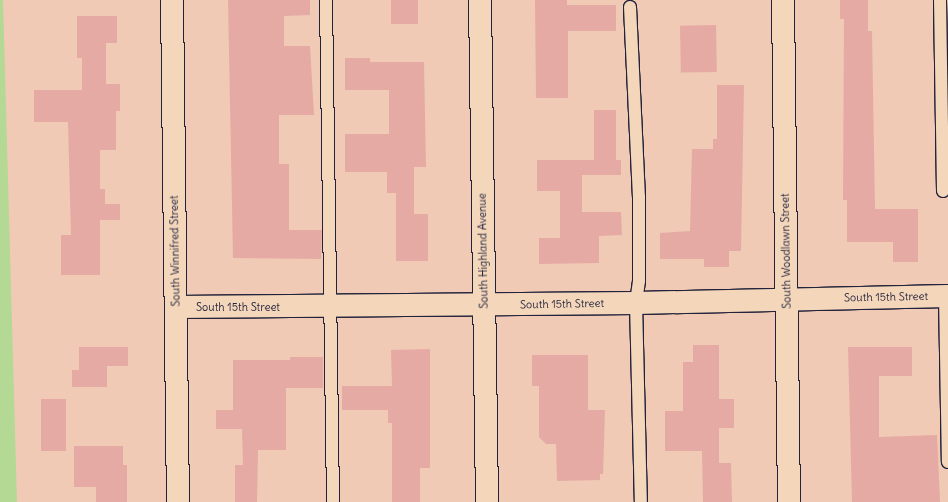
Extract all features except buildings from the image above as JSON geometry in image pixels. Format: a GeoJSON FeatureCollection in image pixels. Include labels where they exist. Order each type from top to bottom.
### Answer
{"type":"FeatureCollection","features":[{"type":"Feature","properties":{"kind":"street","name":"South Winnifred Street"},"geometry":{"type":"LineString","coordinates":[[172,0],[178,502]]}},
{"type":"Feature","properties":{"kind":"street","name":"South Highland Avenue"},"geometry":{"type":"LineString","coordinates":[[480,0],[487,502]]}},
{"type":"Feature","properties":{"kind":"street","name":"South Woodlawn Street"},"geometry":{"type":"LineString","coordinates":[[783,0],[789,502]]}},
{"type":"Feature","properties":{"kind":"street","name":"South 15th Street"},"geometry":{"type":"LineString","coordinates":[[176,307],[636,303],[786,298],[947,296]]}},
{"type":"Feature","properties":{"kind":"lane"},"geometry":{"type":"LineString","coordinates":[[326,0],[333,502]]}},
{"type":"Feature","properties":{"kind":"lane"},"geometry":{"type":"LineString","coordinates":[[940,0],[943,191]]}},
{"type":"Feature","properties":{"kind":"lane"},"geometry":{"type":"LineString","coordinates":[[630,7],[639,197],[639,280],[636,303],[641,502]]}},
{"type":"Feature","properties":{"kind":"lane"},"geometry":{"type":"LineString","coordinates":[[947,296],[948,462]]}},
{"type":"Feature","properties":{"kind":"green space"},"geometry":{"type":"Polygon","coordinates":[[[0,0],[3,0],[17,502],[0,502],[0,0]]]}}]}
